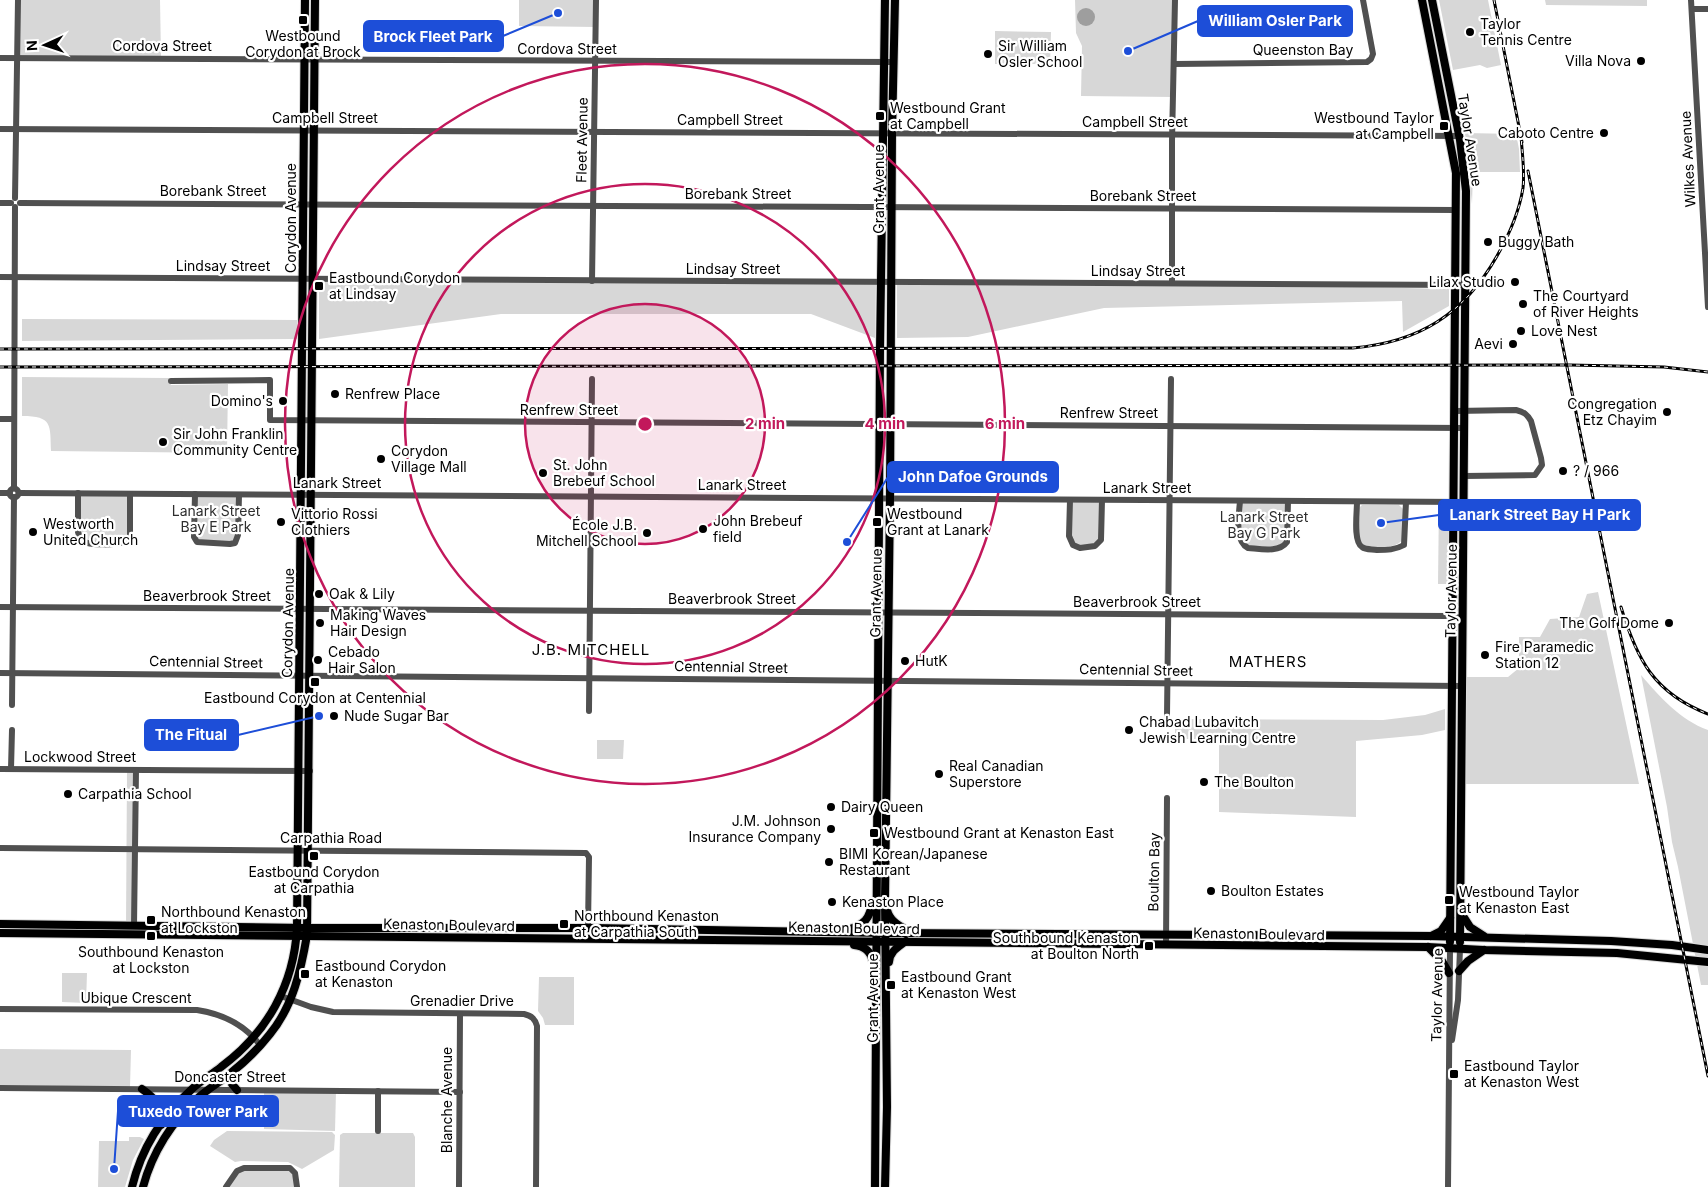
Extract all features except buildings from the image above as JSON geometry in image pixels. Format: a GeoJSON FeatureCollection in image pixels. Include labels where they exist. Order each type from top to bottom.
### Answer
{"type":"FeatureCollection","features":[{"type":"Feature","properties":{"kind":"main road","name":"Corydon Avenue"},"geometry":{"type":"LineString","coordinates":[[132,1187],[145,1150],[179,1102],[254,1038],[273,1012],[295,957],[297,932],[301,609],[305,0]]}},
{"type":"Feature","properties":{"kind":"main road","name":"Corydon Avenue"},"geometry":{"type":"LineString","coordinates":[[143,1187],[155,1155],[175,1123],[187,1109],[230,1074],[271,1033],[291,1000],[304,956],[307,932],[310,772],[315,0]]}},
{"type":"Feature","properties":{"kind":"main road","name":"Grant Avenue"},"geometry":{"type":"LineString","coordinates":[[875,1187],[882,134],[885,0]]}},
{"type":"Feature","properties":{"kind":"main road","name":"Grant Avenue"},"geometry":{"type":"LineString","coordinates":[[885,1187],[887,1104],[885,900],[891,424],[892,133],[895,0]]}},
{"type":"Feature","properties":{"kind":"main road","name":"Taylor Avenue"},"geometry":{"type":"LineString","coordinates":[[1422,0],[1456,172],[1450,948]]}},
{"type":"Feature","properties":{"kind":"main road","name":"Taylor Avenue"},"geometry":{"type":"LineString","coordinates":[[1432,0],[1459,136],[1465,170],[1466,191],[1460,949]]}},
{"type":"Feature","properties":{"kind":"main road"},"geometry":{"type":"LineString","coordinates":[[844,932],[862,924],[870,916],[876,873]]}},
{"type":"Feature","properties":{"kind":"main road"},"geometry":{"type":"LineString","coordinates":[[885,900],[889,916],[898,925],[912,933]]}},
{"type":"Feature","properties":{"kind":"main road"},"geometry":{"type":"LineString","coordinates":[[1460,911],[1470,927],[1486,938]]}},
{"type":"Feature","properties":{"kind":"main road"},"geometry":{"type":"LineString","coordinates":[[1429,936],[1441,931],[1450,918]]}},
{"type":"Feature","properties":{"kind":"main road","name":"Kenaston Boulevard"},"geometry":{"type":"LineString","coordinates":[[0,924],[134,926],[297,932]]}},
{"type":"Feature","properties":{"kind":"main road","name":"Kenaston Boulevard"},"geometry":{"type":"LineString","coordinates":[[0,933],[307,932],[588,928],[912,933],[1429,936],[1611,941],[1672,945],[1708,950]]}},
{"type":"Feature","properties":{"kind":"main road","name":"Kenaston Boulevard"},"geometry":{"type":"LineString","coordinates":[[307,932],[1166,945],[1428,947],[1618,953],[1708,962]]}},
{"type":"Feature","properties":{"kind":"main road"},"geometry":{"type":"LineString","coordinates":[[825,940],[863,947],[872,956],[875,971]]}},
{"type":"Feature","properties":{"kind":"main road"},"geometry":{"type":"LineString","coordinates":[[885,991],[891,954],[897,947],[907,941]]}},
{"type":"Feature","properties":{"kind":"main road"},"geometry":{"type":"LineString","coordinates":[[1428,947],[1442,961],[1449,973]]}},
{"type":"Feature","properties":{"kind":"main road"},"geometry":{"type":"LineString","coordinates":[[1459,971],[1468,961],[1484,950]]}},
{"type":"Feature","properties":{"kind":"main road"},"geometry":{"type":"LineString","coordinates":[[217,1070],[223,1079]]}},
{"type":"Feature","properties":{"kind":"main road"},"geometry":{"type":"LineString","coordinates":[[230,1074],[232,1084],[237,1090]]}},
{"type":"Feature","properties":{"kind":"main road"},"geometry":{"type":"LineString","coordinates":[[142,1089],[157,1102],[161,1125]]}},
{"type":"Feature","properties":{"kind":"main road"},"geometry":{"type":"LineString","coordinates":[[179,1102],[187,1109]]}},
{"type":"Feature","properties":{"kind":"street"},"geometry":{"type":"LineString","coordinates":[[12,705],[18,0]]}},
{"type":"Feature","properties":{"kind":"street","name":"Fleet Avenue"},"geometry":{"type":"LineString","coordinates":[[592,281],[596,0]]}},
{"type":"Feature","properties":{"kind":"street"},"geometry":{"type":"LineString","coordinates":[[1172,283],[1172,135],[1175,0]]}},
{"type":"Feature","properties":{"kind":"street","name":"Queenston Bay"},"geometry":{"type":"LineString","coordinates":[[1174,64],[1367,62],[1373,54],[1363,0]]}},
{"type":"Feature","properties":{"kind":"street","name":"Wilkes Avenue"},"geometry":{"type":"LineString","coordinates":[[1692,0],[1708,307]]}},
{"type":"Feature","properties":{"kind":"street"},"geometry":{"type":"LineString","coordinates":[[1692,9],[1708,9]]}},
{"type":"Feature","properties":{"kind":"street","name":"Cordova Street"},"geometry":{"type":"LineString","coordinates":[[0,58],[894,62]]}},
{"type":"Feature","properties":{"kind":"street","name":"Campbell Street"},"geometry":{"type":"LineString","coordinates":[[0,129],[1459,136]]}},
{"type":"Feature","properties":{"kind":"street","name":"Borebank Street"},"geometry":{"type":"LineString","coordinates":[[0,203],[1456,210]]}},
{"type":"Feature","properties":{"kind":"street","name":"Lindsay Street"},"geometry":{"type":"LineString","coordinates":[[0,277],[1466,285]]}},
{"type":"Feature","properties":{"kind":"street"},"geometry":{"type":"LineString","coordinates":[[589,711],[592,379]]}},
{"type":"Feature","properties":{"kind":"street"},"geometry":{"type":"LineString","coordinates":[[1168,716],[1171,379]]}},
{"type":"Feature","properties":{"kind":"street","name":"Renfrew Street"},"geometry":{"type":"LineString","coordinates":[[171,381],[270,380],[270,420],[1465,428]]}},
{"type":"Feature","properties":{"kind":"street"},"geometry":{"type":"LineString","coordinates":[[1455,411],[1516,410],[1524,412],[1531,421],[1542,465],[1535,475],[1530,476],[1464,476]]}},
{"type":"Feature","properties":{"kind":"street"},"geometry":{"type":"LineString","coordinates":[[0,418],[14,419]]}},
{"type":"Feature","properties":{"kind":"street","name":"Lanark Street"},"geometry":{"type":"LineString","coordinates":[[0,493],[1464,502]]}},
{"type":"Feature","properties":{"kind":"street"},"geometry":{"type":"LineString","coordinates":[[78,493],[78,532],[81,540],[90,543],[120,544],[128,542],[130,538],[130,494]]}},
{"type":"Feature","properties":{"kind":"street"},"geometry":{"type":"LineString","coordinates":[[195,494],[194,537],[196,542],[230,544],[235,543],[238,535],[239,495]]}},
{"type":"Feature","properties":{"kind":"street"},"geometry":{"type":"LineString","coordinates":[[1070,500],[1069,536],[1073,545],[1080,548],[1095,546],[1101,540],[1102,500]]}},
{"type":"Feature","properties":{"kind":"street"},"geometry":{"type":"LineString","coordinates":[[1240,501],[1239,536],[1241,542],[1248,548],[1277,549],[1284,546],[1287,542],[1288,501]]}},
{"type":"Feature","properties":{"kind":"street"},"geometry":{"type":"LineString","coordinates":[[1357,502],[1356,537],[1358,544],[1368,549],[1392,550],[1404,545],[1406,502]]}},
{"type":"Feature","properties":{"kind":"street","name":"Beaverbrook Street"},"geometry":{"type":"LineString","coordinates":[[0,607],[888,612],[1463,618]]}},
{"type":"Feature","properties":{"kind":"street","name":"Centennial Street"},"geometry":{"type":"LineString","coordinates":[[0,673],[1462,686]]}},
{"type":"Feature","properties":{"kind":"street"},"geometry":{"type":"LineString","coordinates":[[11,769],[12,730]]}},
{"type":"Feature","properties":{"kind":"street","name":"Lockwood Street"},"geometry":{"type":"LineString","coordinates":[[0,769],[310,772]]}},
{"type":"Feature","properties":{"kind":"street"},"geometry":{"type":"LineString","coordinates":[[134,926],[136,770]]}},
{"type":"Feature","properties":{"kind":"street","name":"Boulton Bay"},"geometry":{"type":"LineString","coordinates":[[1166,945],[1167,798]]}},
{"type":"Feature","properties":{"kind":"street","name":"Carpathia Road"},"geometry":{"type":"LineString","coordinates":[[0,848],[586,853],[589,858],[588,928]]}},
{"type":"Feature","properties":{"kind":"street","name":"Taylor Avenue"},"geometry":{"type":"LineString","coordinates":[[1448,1187],[1450,948]]}},
{"type":"Feature","properties":{"kind":"street","name":"Taylor Avenue"},"geometry":{"type":"LineString","coordinates":[[1449,1064],[1458,1000],[1460,949]]}},
{"type":"Feature","properties":{"kind":"street","name":"Grenadier Drive"},"geometry":{"type":"LineString","coordinates":[[281,996],[319,1010],[333,1012],[530,1015],[536,1020],[537,1026],[536,1187]]}},
{"type":"Feature","properties":{"kind":"street","name":"Ubique Crescent"},"geometry":{"type":"LineString","coordinates":[[0,1009],[197,1010],[222,1016],[236,1023],[260,1045]]}},
{"type":"Feature","properties":{"kind":"street","name":"Blanche Avenue"},"geometry":{"type":"LineString","coordinates":[[459,1187],[460,1014]]}},
{"type":"Feature","properties":{"kind":"street","name":"Doncaster Street"},"geometry":{"type":"LineString","coordinates":[[0,1088],[460,1092]]}},
{"type":"Feature","properties":{"kind":"street"},"geometry":{"type":"LineString","coordinates":[[378,1091],[378,1131]]}},
{"type":"Feature","properties":{"kind":"street"},"geometry":{"type":"LineString","coordinates":[[226,1187],[237,1172],[244,1168],[290,1168],[295,1173],[297,1187]]}},
{"type":"Feature","properties":{"kind":"green space"},"geometry":{"type":"Polygon","coordinates":[[[18,0],[160,0],[161,59],[17,58],[18,0]]]}},
{"type":"Feature","properties":{"kind":"green space"},"geometry":{"type":"Polygon","coordinates":[[[519,0],[596,0],[596,27],[519,26],[519,0]]]}},
{"type":"Feature","properties":{"kind":"green space"},"geometry":{"type":"Polygon","coordinates":[[[1075,0],[1175,0],[1173,97],[1081,96],[1082,46],[1076,33],[1075,0]]]}},
{"type":"Feature","properties":{"kind":"green space","name":"Taylor Tennis Centre"},"geometry":{"type":"Polygon","coordinates":[[[1439,0],[1488,0],[1501,65],[1487,68],[1480,65],[1453,70],[1439,0]]]}},
{"type":"Feature","properties":{"kind":"green space"},"geometry":{"type":"Polygon","coordinates":[[[1545,0],[1647,0],[1647,6],[1546,5],[1545,0]]]}},
{"type":"Feature","properties":{"kind":"green space"},"geometry":{"type":"Polygon","coordinates":[[[995,31],[1051,32],[1050,64],[995,64],[995,31]]]}},
{"type":"Feature","properties":{"kind":"green space"},"geometry":{"type":"Polygon","coordinates":[[[1465,133],[1516,134],[1519,149],[1520,172],[1473,172],[1472,204],[1465,133]]]}},
{"type":"Feature","properties":{"kind":"green space"},"geometry":{"type":"Polygon","coordinates":[[[319,280],[876,282],[875,338],[811,314],[501,314],[319,339],[319,280]]]}},
{"type":"Feature","properties":{"kind":"green space"},"geometry":{"type":"Polygon","coordinates":[[[897,282],[1172,283],[1449,289],[1449,306],[1403,332],[1402,301],[1104,308],[968,337],[897,338],[897,282]]]}},
{"type":"Feature","properties":{"kind":"green space"},"geometry":{"type":"Polygon","coordinates":[[[22,319],[297,320],[297,339],[22,341],[22,319]]]}},
{"type":"Feature","properties":{"kind":"green space"},"geometry":{"type":"Polygon","coordinates":[[[22,377],[169,378],[171,385],[228,384],[227,453],[51,451],[50,428],[45,420],[32,416],[22,416],[22,377]]]}},
{"type":"Feature","properties":{"kind":"green space"},"geometry":{"type":"Polygon","coordinates":[[[78,493],[130,494],[130,533],[124,543],[81,541],[78,493]]]}},
{"type":"Feature","properties":{"kind":"green space","name":"Lanark Street Bay E Park"},"geometry":{"type":"Polygon","coordinates":[[[195,494],[239,495],[235,543],[197,542],[195,494]]]}},
{"type":"Feature","properties":{"kind":"green space"},"geometry":{"type":"Polygon","coordinates":[[[1070,500],[1102,500],[1101,540],[1095,546],[1080,548],[1069,536],[1070,500]]]}},
{"type":"Feature","properties":{"kind":"green space","name":"Lanark Street Bay G Park"},"geometry":{"type":"Polygon","coordinates":[[[1240,501],[1288,501],[1284,546],[1248,548],[1241,542],[1240,501]]]}},
{"type":"Feature","properties":{"kind":"green space"},"geometry":{"type":"Polygon","coordinates":[[[1439,502],[1454,503],[1453,584],[1438,584],[1439,502]]]}},
{"type":"Feature","properties":{"kind":"green space"},"geometry":{"type":"Polygon","coordinates":[[[1362,505],[1399,505],[1403,509],[1404,529],[1402,540],[1389,547],[1382,548],[1362,544],[1358,527],[1359,508],[1362,505]]]}},
{"type":"Feature","properties":{"kind":"green space"},"geometry":{"type":"Polygon","coordinates":[[[1459,506],[1461,507],[1460,612],[1458,612],[1456,610],[1457,509],[1459,506]]]}},
{"type":"Feature","properties":{"kind":"green space"},"geometry":{"type":"Polygon","coordinates":[[[1598,592],[1639,784],[1461,784],[1462,677],[1508,677],[1519,668],[1519,637],[1540,637],[1550,619],[1579,617],[1587,594],[1598,592]]]}},
{"type":"Feature","properties":{"kind":"green space"},"geometry":{"type":"Polygon","coordinates":[[[1641,675],[1680,714],[1708,730],[1708,985],[1701,985],[1641,675]]]}},
{"type":"Feature","properties":{"kind":"green space"},"geometry":{"type":"Polygon","coordinates":[[[1445,709],[1445,730],[1422,735],[1356,741],[1356,817],[1219,812],[1219,739],[1175,739],[1175,719],[1383,720],[1425,715],[1445,709]]]}},
{"type":"Feature","properties":{"kind":"green space"},"geometry":{"type":"Polygon","coordinates":[[[597,740],[624,740],[623,759],[597,759],[597,740]]]}},
{"type":"Feature","properties":{"kind":"green space"},"geometry":{"type":"Polygon","coordinates":[[[127,770],[136,770],[134,926],[126,926],[127,770]]]}},
{"type":"Feature","properties":{"kind":"green space"},"geometry":{"type":"Polygon","coordinates":[[[62,973],[87,973],[86,1003],[62,1002],[62,973]]]}},
{"type":"Feature","properties":{"kind":"green space"},"geometry":{"type":"Polygon","coordinates":[[[539,977],[574,977],[574,1025],[545,1025],[538,1011],[539,977]]]}},
{"type":"Feature","properties":{"kind":"green space"},"geometry":{"type":"Polygon","coordinates":[[[0,1049],[131,1050],[130,1087],[0,1085],[0,1049]]]}},
{"type":"Feature","properties":{"kind":"green space"},"geometry":{"type":"Polygon","coordinates":[[[264,1090],[336,1091],[335,1131],[264,1129],[264,1090]]]}},
{"type":"Feature","properties":{"kind":"green space"},"geometry":{"type":"Polygon","coordinates":[[[227,1131],[332,1132],[335,1135],[334,1150],[302,1169],[288,1162],[235,1162],[210,1146],[214,1140],[227,1131]]]}},
{"type":"Feature","properties":{"kind":"green space"},"geometry":{"type":"Polygon","coordinates":[[[343,1133],[413,1133],[415,1137],[415,1187],[339,1187],[340,1135],[343,1133]]]}},
{"type":"Feature","properties":{"kind":"green space"},"geometry":{"type":"Polygon","coordinates":[[[129,1137],[144,1139],[133,1160],[125,1187],[98,1187],[99,1141],[129,1141],[129,1137]]]}},
{"type":"Feature","properties":{"kind":"green space"},"geometry":{"type":"Polygon","coordinates":[[[290,1168],[297,1187],[226,1187],[237,1171],[290,1168]]]}},
{"type":"Feature","properties":{"kind":"shaded area"},"geometry":{"type":"Polygon","coordinates":[[[1086,8],[1092,11],[1095,17],[1092,23],[1086,26],[1080,23],[1077,17],[1080,11],[1086,8]]]}},
{"type":"Feature","properties":{"kind":"railway"},"geometry":{"type":"LineString","coordinates":[[1494,0],[1522,142]]}},
{"type":"Feature","properties":{"kind":"railway"},"geometry":{"type":"LineString","coordinates":[[0,349],[1353,348],[1377,345],[1419,332],[1438,322],[1455,309],[1484,276],[1506,240],[1519,206],[1524,182],[1521,135]]}},
{"type":"Feature","properties":{"kind":"railway"},"geometry":{"type":"LineString","coordinates":[[1528,171],[1708,1076]]}},
{"type":"Feature","properties":{"kind":"railway"},"geometry":{"type":"LineString","coordinates":[[0,367],[1570,365],[1664,367],[1708,372]]}},
{"type":"Feature","properties":{"kind":"railway"},"geometry":{"type":"LineString","coordinates":[[1621,607],[1641,659],[1650,672],[1674,696],[1689,706],[1708,714]]}},
{"type":"Feature","properties":{"kind":"place","name":"Brock Fleet Park"},"geometry":{"type":"Point","coordinates":[558,13]}},
{"type":"Feature","properties":{"kind":"place","name":"Westbound Corydon at Brock"},"geometry":{"type":"Point","coordinates":[303,20]}},
{"type":"Feature","properties":{"kind":"place","name":"Taylor Tennis Centre"},"geometry":{"type":"Point","coordinates":[1470,32]}},
{"type":"Feature","properties":{"kind":"place","name":"William Osler Park"},"geometry":{"type":"Point","coordinates":[1128,51]}},
{"type":"Feature","properties":{"kind":"place","name":"Sir William Osler School"},"geometry":{"type":"Point","coordinates":[988,54]}},
{"type":"Feature","properties":{"kind":"place","name":"Villa Nova"},"geometry":{"type":"Point","coordinates":[1641,61]}},
{"type":"Feature","properties":{"kind":"place","name":"Westbound Grant at Campbell"},"geometry":{"type":"Point","coordinates":[880,116]}},
{"type":"Feature","properties":{"kind":"place","name":"Westbound Taylor at Campbell"},"geometry":{"type":"Point","coordinates":[1444,126]}},
{"type":"Feature","properties":{"kind":"place","name":"Caboto Centre"},"geometry":{"type":"Point","coordinates":[1604,133]}},
{"type":"Feature","properties":{"kind":"place","name":"Buggy Bath"},"geometry":{"type":"Point","coordinates":[1488,242]}},
{"type":"Feature","properties":{"kind":"place","name":"Lilax Studio"},"geometry":{"type":"Point","coordinates":[1515,282]}},
{"type":"Feature","properties":{"kind":"place","name":"Eastbound Corydon at Lindsay"},"geometry":{"type":"Point","coordinates":[319,286]}},
{"type":"Feature","properties":{"kind":"place","name":"The Courtyard of River Heights"},"geometry":{"type":"Point","coordinates":[1523,304]}},
{"type":"Feature","properties":{"kind":"place","name":"Love Nest"},"geometry":{"type":"Point","coordinates":[1521,331]}},
{"type":"Feature","properties":{"kind":"place","name":"Aevi"},"geometry":{"type":"Point","coordinates":[1513,344]}},
{"type":"Feature","properties":{"kind":"place","name":"Renfrew Place"},"geometry":{"type":"Point","coordinates":[335,394]}},
{"type":"Feature","properties":{"kind":"place","name":"Domino's"},"geometry":{"type":"Point","coordinates":[283,401]}},
{"type":"Feature","properties":{"kind":"place","name":"Congregation Etz Chayim"},"geometry":{"type":"Point","coordinates":[1667,412]}},
{"type":"Feature","properties":{"kind":"place","name":"Sir John Franklin Community Centre"},"geometry":{"type":"Point","coordinates":[163,442]}},
{"type":"Feature","properties":{"kind":"place","name":"Corydon Village Mall"},"geometry":{"type":"Point","coordinates":[381,459]}},
{"type":"Feature","properties":{"kind":"place","name":"? / 966"},"geometry":{"type":"Point","coordinates":[1563,471]}},
{"type":"Feature","properties":{"kind":"place","name":"St. John Brebeuf School"},"geometry":{"type":"Point","coordinates":[543,473]}},
{"type":"Feature","properties":{"kind":"place","name":"Vittorio Rossi Clothiers"},"geometry":{"type":"Point","coordinates":[281,522]}},
{"type":"Feature","properties":{"kind":"place","name":"Westbound Grant at Lanark"},"geometry":{"type":"Point","coordinates":[877,522]}},
{"type":"Feature","properties":{"kind":"place","name":"Lanark Street Bay H Park"},"geometry":{"type":"Point","coordinates":[1381,523]}},
{"type":"Feature","properties":{"kind":"place","name":"John Brebeuf field"},"geometry":{"type":"Point","coordinates":[703,529]}},
{"type":"Feature","properties":{"kind":"place","name":"Westworth United Church"},"geometry":{"type":"Point","coordinates":[33,532]}},
{"type":"Feature","properties":{"kind":"place","name":"École J.B. Mitchell School"},"geometry":{"type":"Point","coordinates":[647,533]}},
{"type":"Feature","properties":{"kind":"place","name":"John Dafoe Grounds"},"geometry":{"type":"Point","coordinates":[847,542]}},
{"type":"Feature","properties":{"kind":"place","name":"Oak & Lily"},"geometry":{"type":"Point","coordinates":[319,594]}},
{"type":"Feature","properties":{"kind":"place","name":"Making Waves Hair Design"},"geometry":{"type":"Point","coordinates":[320,623]}},
{"type":"Feature","properties":{"kind":"place","name":"The Golf Dome"},"geometry":{"type":"Point","coordinates":[1669,623]}},
{"type":"Feature","properties":{"kind":"place","name":"Fire Paramedic Station 12"},"geometry":{"type":"Point","coordinates":[1485,655]}},
{"type":"Feature","properties":{"kind":"place","name":"Cebado Hair Salon"},"geometry":{"type":"Point","coordinates":[318,660]}},
{"type":"Feature","properties":{"kind":"place","name":"HutK"},"geometry":{"type":"Point","coordinates":[905,661]}},
{"type":"Feature","properties":{"kind":"place","name":"Eastbound Corydon at Centennial"},"geometry":{"type":"Point","coordinates":[315,682]}},
{"type":"Feature","properties":{"kind":"place","name":"The Fitual"},"geometry":{"type":"Point","coordinates":[319,716]}},
{"type":"Feature","properties":{"kind":"place","name":"Nude Sugar Bar"},"geometry":{"type":"Point","coordinates":[334,716]}},
{"type":"Feature","properties":{"kind":"place","name":"Chabad Lubavitch Jewish Learning Centre"},"geometry":{"type":"Point","coordinates":[1129,730]}},
{"type":"Feature","properties":{"kind":"place","name":"Real Canadian Superstore"},"geometry":{"type":"Point","coordinates":[939,774]}},
{"type":"Feature","properties":{"kind":"place","name":"The Boulton"},"geometry":{"type":"Point","coordinates":[1204,782]}},
{"type":"Feature","properties":{"kind":"place","name":"Carpathia School"},"geometry":{"type":"Point","coordinates":[68,794]}},
{"type":"Feature","properties":{"kind":"place","name":"Dairy Queen"},"geometry":{"type":"Point","coordinates":[831,807]}},
{"type":"Feature","properties":{"kind":"place","name":"J.M. Johnson Insurance Company"},"geometry":{"type":"Point","coordinates":[831,829]}},
{"type":"Feature","properties":{"kind":"place","name":"Westbound Grant at Kenaston East"},"geometry":{"type":"Point","coordinates":[874,833]}},
{"type":"Feature","properties":{"kind":"place","name":"Eastbound Corydon at Carpathia"},"geometry":{"type":"Point","coordinates":[314,856]}},
{"type":"Feature","properties":{"kind":"place","name":"BIMI Korean/Japanese Restaurant"},"geometry":{"type":"Point","coordinates":[829,862]}},
{"type":"Feature","properties":{"kind":"place","name":"Boulton Estates"},"geometry":{"type":"Point","coordinates":[1211,891]}},
{"type":"Feature","properties":{"kind":"place","name":"Westbound Taylor at Kenaston East"},"geometry":{"type":"Point","coordinates":[1449,900]}},
{"type":"Feature","properties":{"kind":"place","name":"Kenaston Place"},"geometry":{"type":"Point","coordinates":[832,902]}},
{"type":"Feature","properties":{"kind":"place","name":"Northbound Kenaston at Lockston"},"geometry":{"type":"Point","coordinates":[151,920]}},
{"type":"Feature","properties":{"kind":"place","name":"Northbound Kenaston at Carpathia South"},"geometry":{"type":"Point","coordinates":[564,924]}},
{"type":"Feature","properties":{"kind":"place","name":"Southbound Kenaston at Lockston"},"geometry":{"type":"Point","coordinates":[151,936]}},
{"type":"Feature","properties":{"kind":"place","name":"Southbound Kenaston at Boulton North"},"geometry":{"type":"Point","coordinates":[1149,946]}},
{"type":"Feature","properties":{"kind":"place","name":"Eastbound Corydon at Kenaston"},"geometry":{"type":"Point","coordinates":[305,974]}},
{"type":"Feature","properties":{"kind":"place","name":"Eastbound Grant at Kenaston West"},"geometry":{"type":"Point","coordinates":[891,985]}},
{"type":"Feature","properties":{"kind":"place","name":"Eastbound Taylor at Kenaston West"},"geometry":{"type":"Point","coordinates":[1454,1074]}},
{"type":"Feature","properties":{"kind":"place","name":"Tuxedo Tower Park"},"geometry":{"type":"Point","coordinates":[114,1169]}},
{"type":"Feature","properties":{"kind":"district","name":"J.B. MITCHELL"},"geometry":{"type":"Point","coordinates":[591,650]}},
{"type":"Feature","properties":{"kind":"district","name":"MATHERS"},"geometry":{"type":"Point","coordinates":[1268,662]}}]}
